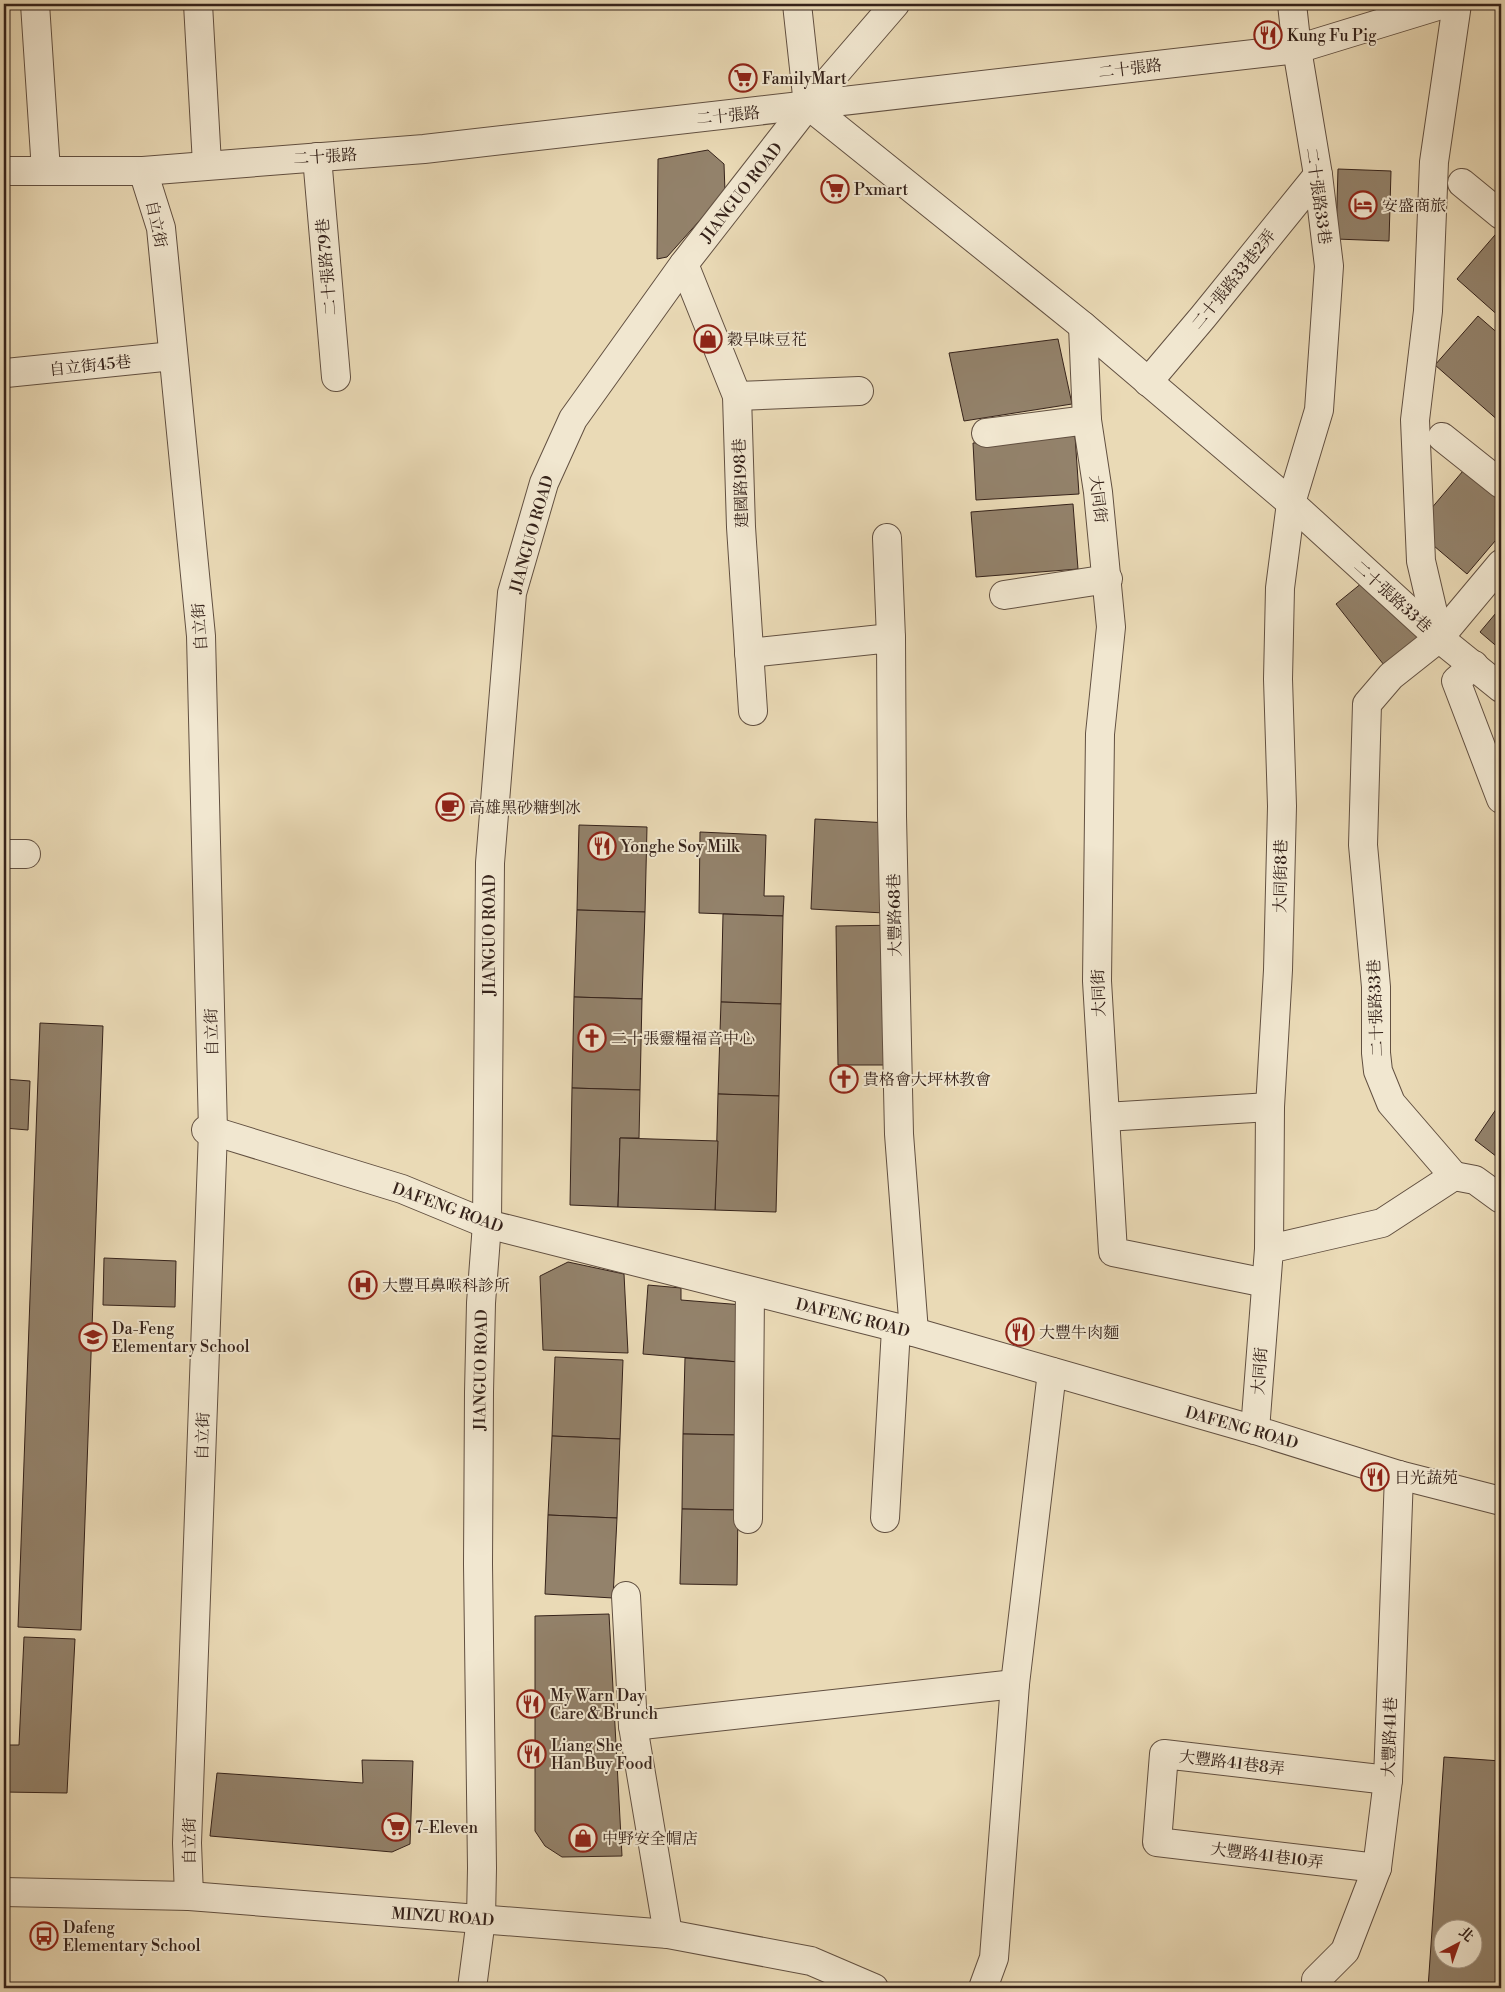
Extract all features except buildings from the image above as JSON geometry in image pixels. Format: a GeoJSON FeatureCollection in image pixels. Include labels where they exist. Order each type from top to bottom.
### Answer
{"type":"FeatureCollection","features":[{"type":"Feature","properties":{"kind":"street"},"geometry":{"type":"LineString","coordinates":[[35,4],[46,171]]}},
{"type":"Feature","properties":{"kind":"street"},"geometry":{"type":"LineString","coordinates":[[198,4],[207,164]]}},
{"type":"Feature","properties":{"kind":"street"},"geometry":{"type":"LineString","coordinates":[[796,4],[808,105],[1083,326],[1291,503]]}},
{"type":"Feature","properties":{"kind":"street","name":"JIANGUO ROAD"},"geometry":{"type":"LineString","coordinates":[[472,1988],[481,1919],[479,1411],[481,1303],[487,1224],[490,863],[512,593],[544,483],[573,419],[684,264],[808,105],[895,4]]}},
{"type":"Feature","properties":{"kind":"street","name":"二十張路33巷"},"geometry":{"type":"LineString","coordinates":[[1292,4],[1297,49],[1318,175],[1328,266],[1319,410],[1291,503],[1439,638],[1391,676],[1367,704],[1363,845],[1376,987],[1376,1053],[1378,1071],[1391,1103],[1454,1176]]}},
{"type":"Feature","properties":{"kind":"street","name":"二十張路"},"geometry":{"type":"LineString","coordinates":[[4,171],[143,171],[207,164],[424,149],[1297,49],[1444,4]]}},
{"type":"Feature","properties":{"kind":"street"},"geometry":{"type":"LineString","coordinates":[[1457,4],[1448,172],[1428,311],[1428,428],[1421,561],[1439,638],[1501,688]]}},
{"type":"Feature","properties":{"kind":"street","name":"二十張路79巷"},"geometry":{"type":"LineString","coordinates":[[317,157],[336,378]]}},
{"type":"Feature","properties":{"kind":"street","name":"自立街"},"geometry":{"type":"LineString","coordinates":[[143,171],[161,228],[201,636],[210,1130],[187,1843],[189,1896]]}},
{"type":"Feature","properties":{"kind":"street"},"geometry":{"type":"LineString","coordinates":[[1448,172],[1501,215]]}},
{"type":"Feature","properties":{"kind":"street","name":"二十張路33巷2弄"},"geometry":{"type":"LineString","coordinates":[[1148,382],[1318,175]]}},
{"type":"Feature","properties":{"kind":"street","name":"建國路198巷"},"geometry":{"type":"LineString","coordinates":[[684,264],[737,396],[740,526],[752,711]]}},
{"type":"Feature","properties":{"kind":"street","name":"大同街"},"geometry":{"type":"LineString","coordinates":[[1083,326],[1087,420],[1108,578],[1112,627],[1100,734],[1096,981],[1113,1252],[1266,1283]]}},
{"type":"Feature","properties":{"kind":"street","name":"自立街45巷"},"geometry":{"type":"LineString","coordinates":[[6,373],[173,356]]}},
{"type":"Feature","properties":{"kind":"street"},"geometry":{"type":"LineString","coordinates":[[737,396],[860,391]]}},
{"type":"Feature","properties":{"kind":"street"},"geometry":{"type":"LineString","coordinates":[[986,433],[1087,420]]}},
{"type":"Feature","properties":{"kind":"street"},"geometry":{"type":"LineString","coordinates":[[1428,428],[1501,484]]}},
{"type":"Feature","properties":{"kind":"street","name":"大同街8巷"},"geometry":{"type":"LineString","coordinates":[[1269,1249],[1270,1107],[1278,970],[1282,806],[1278,679],[1280,588],[1291,503]]}},
{"type":"Feature","properties":{"kind":"street","name":"大豐路68巷"},"geometry":{"type":"LineString","coordinates":[[885,1518],[905,1331],[892,816],[891,638],[887,538]]}},
{"type":"Feature","properties":{"kind":"street"},"geometry":{"type":"LineString","coordinates":[[1439,638],[1501,564]]}},
{"type":"Feature","properties":{"kind":"street"},"geometry":{"type":"LineString","coordinates":[[1004,595],[1108,578]]}},
{"type":"Feature","properties":{"kind":"street"},"geometry":{"type":"LineString","coordinates":[[749,653],[891,638]]}},
{"type":"Feature","properties":{"kind":"street"},"geometry":{"type":"LineString","coordinates":[[1474,665],[1456,681],[1501,799]]}},
{"type":"Feature","properties":{"kind":"street"},"geometry":{"type":"LineString","coordinates":[[1106,1117],[1270,1107]]}},
{"type":"Feature","properties":{"kind":"street","name":"DAFENG ROAD"},"geometry":{"type":"LineString","coordinates":[[210,1130],[402,1189],[487,1224],[905,1331],[1255,1430],[1399,1475],[1501,1501]]}},
{"type":"Feature","properties":{"kind":"street"},"geometry":{"type":"LineString","coordinates":[[1269,1249],[1382,1223],[1454,1176],[1475,1180],[1501,1199]]}},
{"type":"Feature","properties":{"kind":"street","name":"大同街"},"geometry":{"type":"LineString","coordinates":[[1255,1430],[1269,1249]]}},
{"type":"Feature","properties":{"kind":"street"},"geometry":{"type":"LineString","coordinates":[[748,1519],[750,1292]]}},
{"type":"Feature","properties":{"kind":"street"},"geometry":{"type":"LineString","coordinates":[[983,1988],[994,1958],[1015,1684],[1052,1372]]}},
{"type":"Feature","properties":{"kind":"street","name":"大豐路41巷"},"geometry":{"type":"LineString","coordinates":[[1316,1980],[1345,1951],[1376,1868],[1388,1780],[1399,1475]]}},
{"type":"Feature","properties":{"kind":"street"},"geometry":{"type":"LineString","coordinates":[[626,1596],[633,1726],[668,1934]]}},
{"type":"Feature","properties":{"kind":"street"},"geometry":{"type":"LineString","coordinates":[[633,1726],[1015,1684]]}},
{"type":"Feature","properties":{"kind":"street","name":"大豐路41巷8弄"},"geometry":{"type":"LineString","coordinates":[[1157,1842],[1164,1754],[1388,1780]]}},
{"type":"Feature","properties":{"kind":"street","name":"大豐路41巷10弄"},"geometry":{"type":"LineString","coordinates":[[1157,1842],[1376,1868]]}},
{"type":"Feature","properties":{"kind":"street","name":"MINZU ROAD"},"geometry":{"type":"LineString","coordinates":[[4,1892],[189,1896],[668,1934],[811,1961],[874,1988]]}},
{"type":"Feature","properties":{"kind":"place","name":"Kung Fu Pig"},"geometry":{"type":"Point","coordinates":[1268,35]}},
{"type":"Feature","properties":{"kind":"place","name":"FamilyMart"},"geometry":{"type":"Point","coordinates":[743,78]}},
{"type":"Feature","properties":{"kind":"place","name":"Pxmart"},"geometry":{"type":"Point","coordinates":[835,189]}},
{"type":"Feature","properties":{"kind":"place","name":"安盛商旅"},"geometry":{"type":"Point","coordinates":[1363,205]}},
{"type":"Feature","properties":{"kind":"place","name":"穀早味豆花"},"geometry":{"type":"Point","coordinates":[708,339]}},
{"type":"Feature","properties":{"kind":"place","name":"高雄黑砂糖剉冰"},"geometry":{"type":"Point","coordinates":[450,807]}},
{"type":"Feature","properties":{"kind":"place","name":"Yonghe Soy Milk"},"geometry":{"type":"Point","coordinates":[602,846]}},
{"type":"Feature","properties":{"kind":"place","name":"二十張靈糧福音中心"},"geometry":{"type":"Point","coordinates":[592,1038]}},
{"type":"Feature","properties":{"kind":"place","name":"貴格會大坪林教會"},"geometry":{"type":"Point","coordinates":[844,1079]}},
{"type":"Feature","properties":{"kind":"place","name":"大豐耳鼻喉科診所"},"geometry":{"type":"Point","coordinates":[363,1285]}},
{"type":"Feature","properties":{"kind":"place","name":"大豐牛肉麵"},"geometry":{"type":"Point","coordinates":[1020,1332]}},
{"type":"Feature","properties":{"kind":"place","name":"Da-Feng Elementary School"},"geometry":{"type":"Point","coordinates":[93,1337]}},
{"type":"Feature","properties":{"kind":"place","name":"日光蔬苑"},"geometry":{"type":"Point","coordinates":[1375,1477]}},
{"type":"Feature","properties":{"kind":"place","name":"My Warn Day Care & Brunch"},"geometry":{"type":"Point","coordinates":[531,1704]}},
{"type":"Feature","properties":{"kind":"place","name":"Liang She Han Buy Food"},"geometry":{"type":"Point","coordinates":[532,1754]}},
{"type":"Feature","properties":{"kind":"place","name":"7-Eleven"},"geometry":{"type":"Point","coordinates":[396,1827]}},
{"type":"Feature","properties":{"kind":"place","name":"中野安全帽店"},"geometry":{"type":"Point","coordinates":[583,1838]}},
{"type":"Feature","properties":{"kind":"place","name":"Dafeng Elementary School"},"geometry":{"type":"Point","coordinates":[44,1936]}}]}
